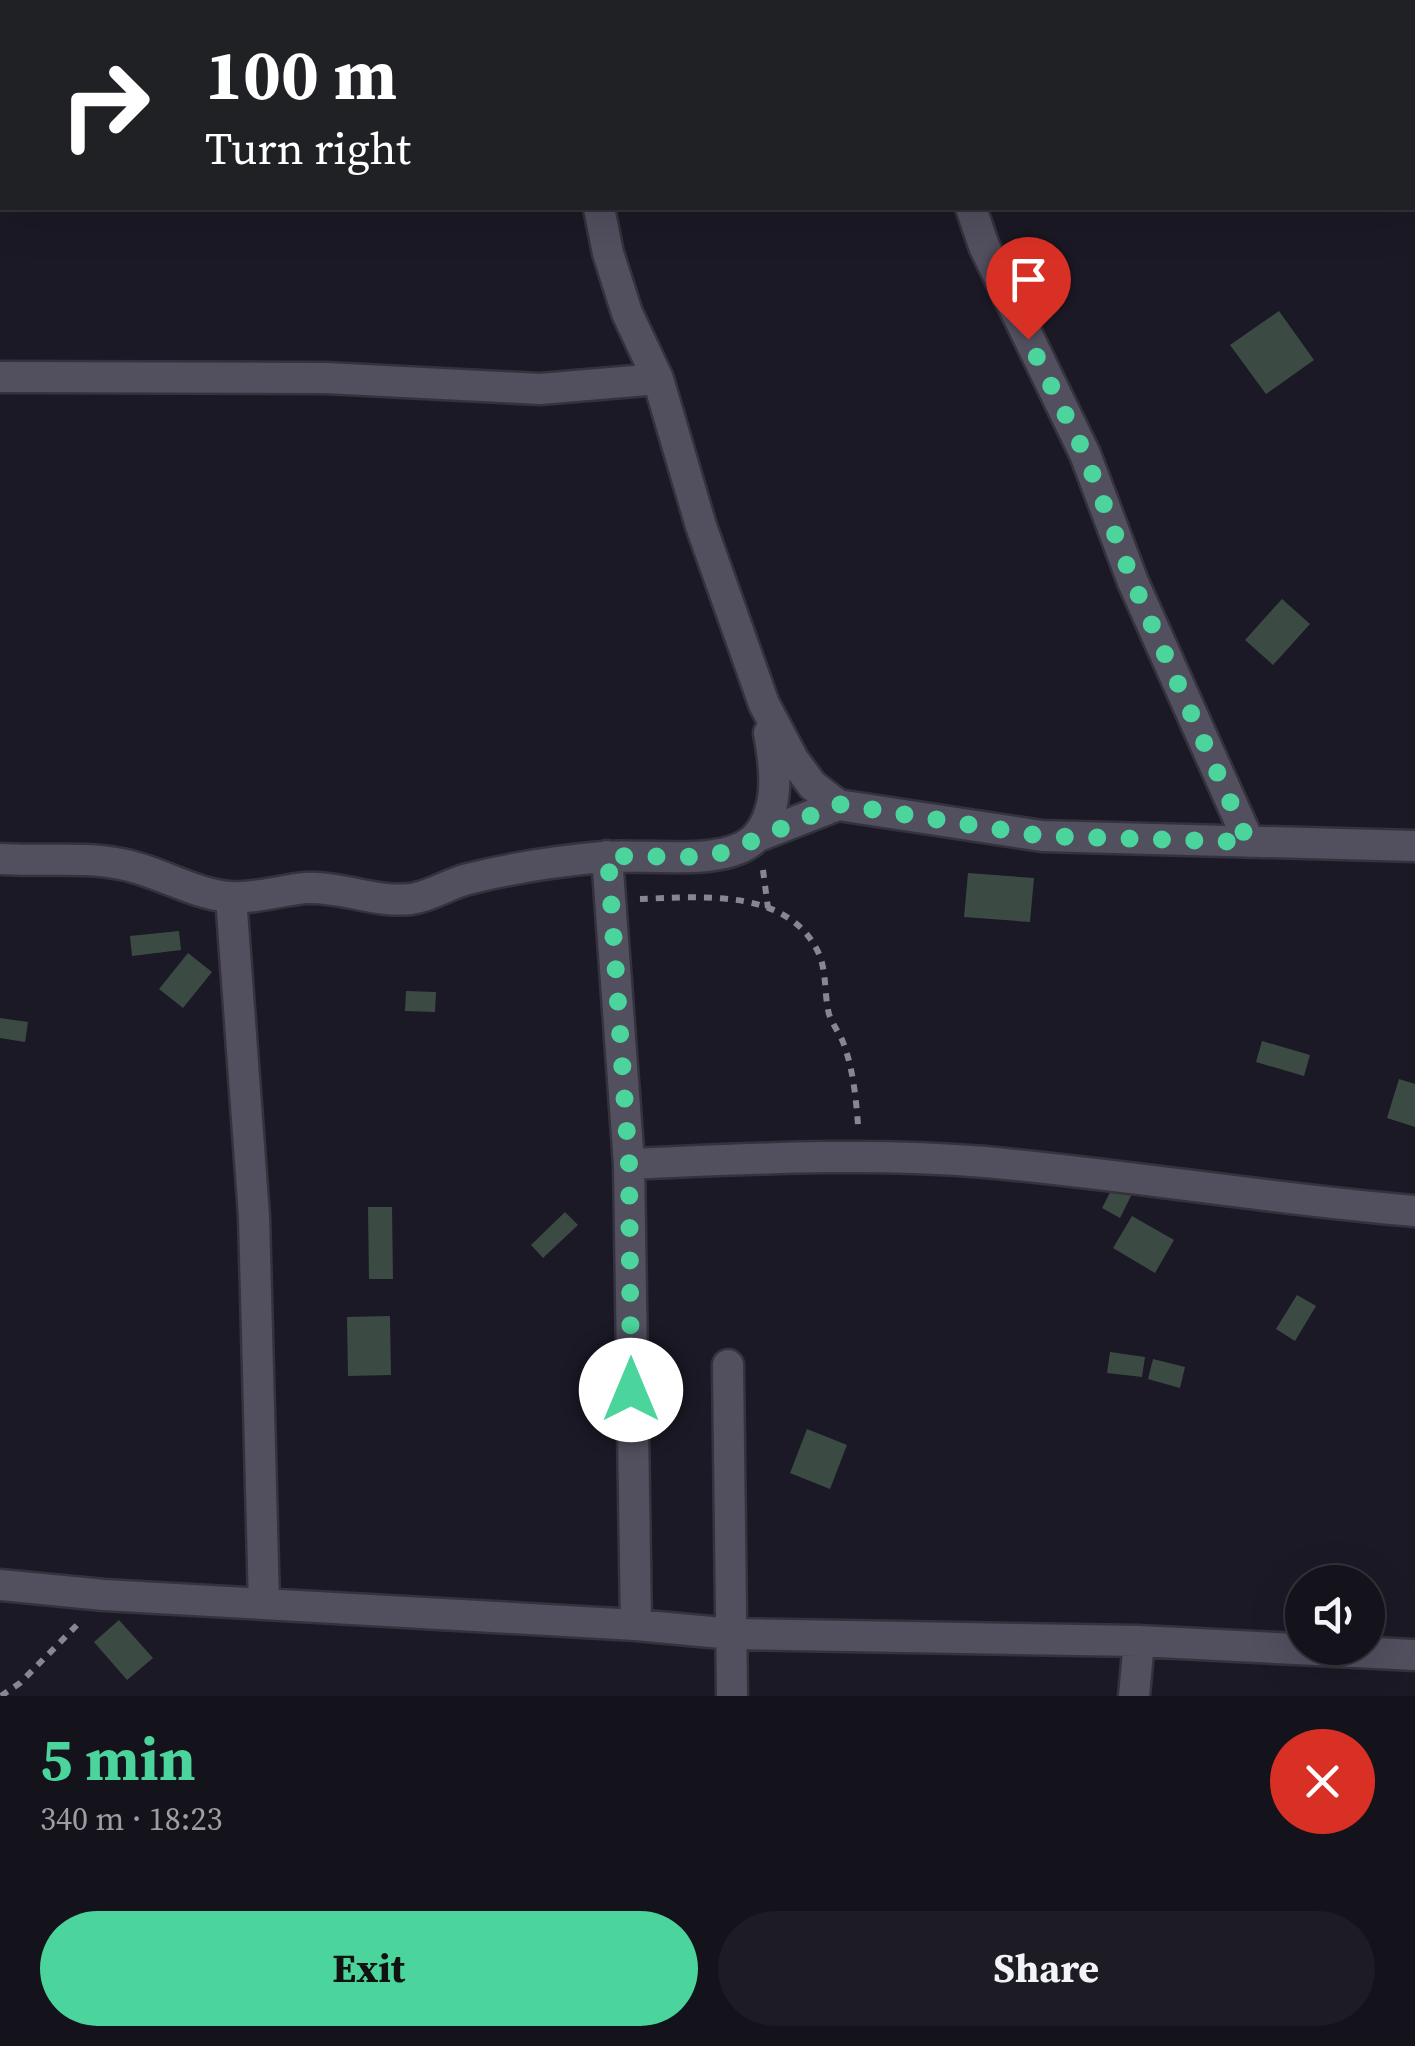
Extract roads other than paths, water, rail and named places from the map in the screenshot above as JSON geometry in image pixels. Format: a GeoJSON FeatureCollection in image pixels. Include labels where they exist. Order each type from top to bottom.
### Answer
{"type":"FeatureCollection","features":[{"type":"Feature","properties":{"kind":"street"},"geometry":{"type":"LineString","coordinates":[[599,210],[627,313],[658,379],[701,526],[764,704],[793,759],[812,784],[838,804],[1042,836],[1415,846]]}},
{"type":"Feature","properties":{"kind":"street"},"geometry":{"type":"LineString","coordinates":[[973,210],[984,246],[1085,454],[1133,582],[1248,842]]}},
{"type":"Feature","properties":{"kind":"street"},"geometry":{"type":"LineString","coordinates":[[0,376],[326,378],[540,389],[658,379]]}},
{"type":"Feature","properties":{"kind":"street"},"geometry":{"type":"LineString","coordinates":[[756,837],[772,806],[776,770],[764,704]]}},
{"type":"Feature","properties":{"kind":"street"},"geometry":{"type":"LineString","coordinates":[[0,859],[122,864],[231,898],[304,888],[407,900],[434,895],[462,880],[535,864],[608,856],[703,857],[729,851],[838,804]]}},
{"type":"Feature","properties":{"kind":"street"},"geometry":{"type":"LineString","coordinates":[[608,856],[629,1164],[636,1624]]}},
{"type":"Feature","properties":{"kind":"street"},"geometry":{"type":"LineString","coordinates":[[231,898],[254,1216],[264,1604]]}},
{"type":"Feature","properties":{"kind":"street"},"geometry":{"type":"LineString","coordinates":[[629,1164],[860,1156],[983,1162],[1289,1200],[1415,1211]]}},
{"type":"Feature","properties":{"kind":"street"},"geometry":{"type":"LineString","coordinates":[[728,1365],[732,1696]]}},
{"type":"Feature","properties":{"kind":"street"},"geometry":{"type":"LineString","coordinates":[[0,1584],[104,1595],[636,1624],[732,1634],[1139,1642],[1415,1655]]}},
{"type":"Feature","properties":{"kind":"street"},"geometry":{"type":"LineString","coordinates":[[1134,1696],[1139,1642]]}}]}
